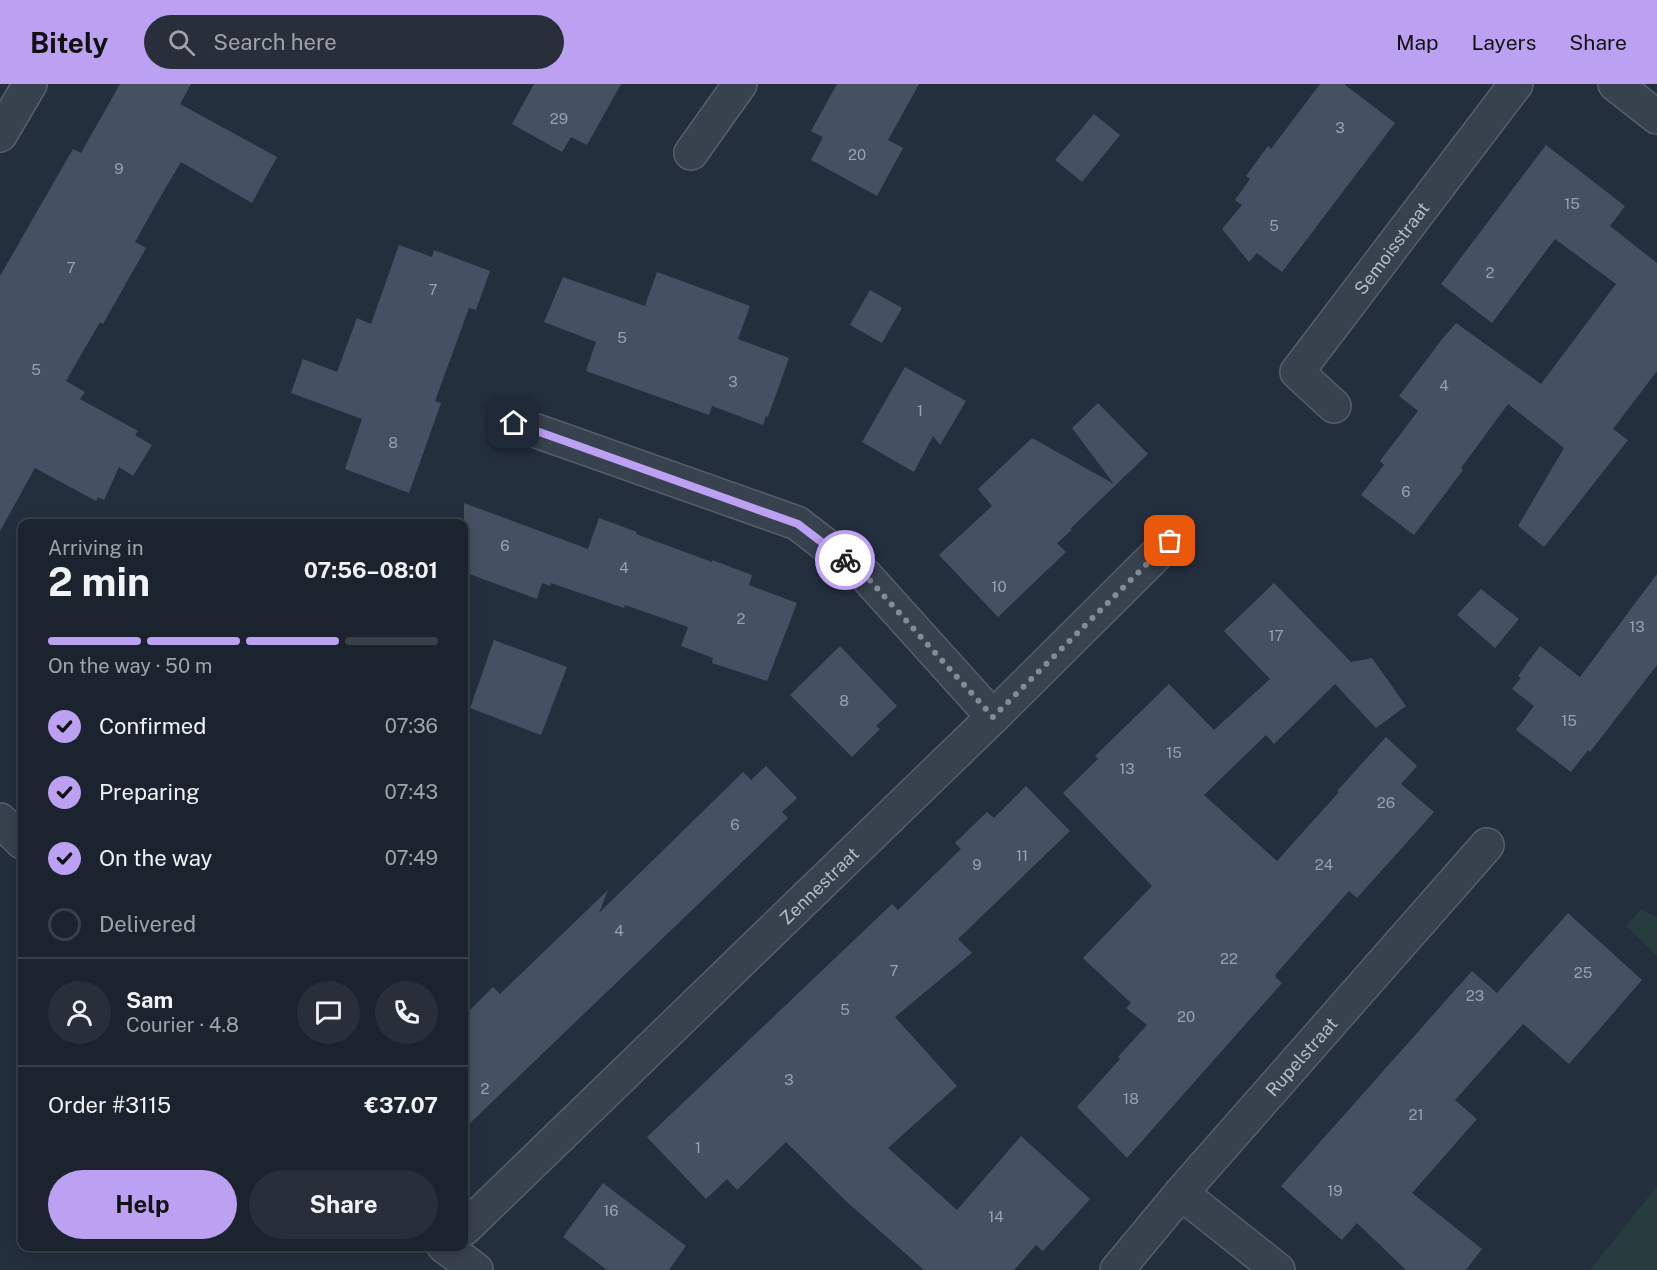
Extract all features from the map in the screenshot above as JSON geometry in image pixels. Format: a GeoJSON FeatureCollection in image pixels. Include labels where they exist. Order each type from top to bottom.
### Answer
{"type":"FeatureCollection","features":[{"type":"Feature","properties":{"kind":"street"},"geometry":{"type":"LineString","coordinates":[[0,135],[30,84]]}},
{"type":"Feature","properties":{"kind":"street"},"geometry":{"type":"LineString","coordinates":[[691,153],[740,84]]}},
{"type":"Feature","properties":{"kind":"street","name":"Semoisstraat"},"geometry":{"type":"LineString","coordinates":[[1334,406],[1297,372],[1516,84]]}},
{"type":"Feature","properties":{"kind":"street"},"geometry":{"type":"LineString","coordinates":[[1615,84],[1657,117]]}},
{"type":"Feature","properties":{"kind":"street"},"geometry":{"type":"LineString","coordinates":[[514,423],[798,524],[866,576],[993,717]]}},
{"type":"Feature","properties":{"kind":"street","name":"Zennestraat"},"geometry":{"type":"LineString","coordinates":[[468,1225],[993,717],[1170,541]]}},
{"type":"Feature","properties":{"kind":"street"},"geometry":{"type":"LineString","coordinates":[[0,820],[18,838]]}},
{"type":"Feature","properties":{"kind":"street","name":"Rupelstraat"},"geometry":{"type":"LineString","coordinates":[[1117,1270],[1181,1193],[1487,845]]}},
{"type":"Feature","properties":{"kind":"street"},"geometry":{"type":"LineString","coordinates":[[1181,1193],[1278,1270]]}},
{"type":"Feature","properties":{"kind":"street"},"geometry":{"type":"LineString","coordinates":[[450,1251],[476,1270]]}},
{"type":"Feature","properties":{"kind":"green space"},"geometry":{"type":"Polygon","coordinates":[[[1641,909],[1657,917],[1657,956],[1626,926],[1641,909]]]}},
{"type":"Feature","properties":{"kind":"green space"},"geometry":{"type":"Polygon","coordinates":[[[1657,1186],[1657,1270],[1590,1270],[1657,1186]]]}},
{"type":"Feature","properties":{"kind":"building"},"geometry":{"type":"Polygon","coordinates":[[[120,84],[191,84],[180,104],[277,157],[252,203],[181,162],[135,242],[146,248],[103,324],[100,322],[66,381],[85,392],[80,399],[138,431],[135,435],[152,445],[133,476],[119,467],[104,500],[98,497],[96,501],[35,468],[0,531],[0,276],[73,149],[81,153],[120,84]]]}},
{"type":"Feature","properties":{"kind":"building"},"geometry":{"type":"Polygon","coordinates":[[[534,84],[621,84],[587,145],[571,137],[562,152],[512,124],[534,84]]]}},
{"type":"Feature","properties":{"kind":"building"},"geometry":{"type":"Polygon","coordinates":[[[837,84],[919,84],[888,140],[903,148],[877,196],[811,160],[823,137],[811,131],[837,84]]]}},
{"type":"Feature","properties":{"kind":"building"},"geometry":{"type":"Polygon","coordinates":[[[1320,84],[1344,84],[1395,123],[1282,272],[1257,253],[1249,262],[1222,229],[1242,205],[1235,200],[1250,179],[1246,176],[1268,146],[1271,149],[1320,84]]]}},
{"type":"Feature","properties":{"kind":"building"},"geometry":{"type":"Polygon","coordinates":[[[1094,114],[1120,135],[1082,182],[1055,160],[1094,114]]]}},
{"type":"Feature","properties":{"kind":"building"},"geometry":{"type":"Polygon","coordinates":[[[1546,145],[1625,206],[1610,226],[1657,263],[1657,371],[1613,429],[1628,440],[1544,547],[1518,526],[1564,448],[1508,404],[1461,468],[1463,470],[1414,535],[1361,495],[1384,465],[1380,461],[1418,411],[1399,396],[1443,338],[1456,323],[1541,384],[1616,284],[1555,239],[1492,323],[1441,284],[1546,145]]]}},
{"type":"Feature","properties":{"kind":"building"},"geometry":{"type":"Polygon","coordinates":[[[399,245],[432,257],[434,250],[490,271],[476,310],[469,308],[435,401],[441,403],[409,493],[345,469],[362,419],[291,393],[303,359],[337,372],[357,318],[371,324],[399,245]]]}},
{"type":"Feature","properties":{"kind":"building"},"geometry":{"type":"Polygon","coordinates":[[[657,272],[750,306],[738,339],[789,358],[763,425],[712,406],[709,415],[586,371],[596,342],[544,322],[563,277],[645,306],[657,272]]]}},
{"type":"Feature","properties":{"kind":"building"},"geometry":{"type":"Polygon","coordinates":[[[870,290],[902,308],[882,343],[850,325],[870,290]]]}},
{"type":"Feature","properties":{"kind":"building"},"geometry":{"type":"Polygon","coordinates":[[[905,367],[966,401],[940,445],[933,436],[914,472],[862,442],[905,367]]]}},
{"type":"Feature","properties":{"kind":"building"},"geometry":{"type":"Polygon","coordinates":[[[1098,403],[1148,454],[1057,543],[1066,552],[998,617],[939,555],[992,506],[978,489],[1032,438],[1114,484],[1072,428],[1098,403]]]}},
{"type":"Feature","properties":{"kind":"building"},"geometry":{"type":"Polygon","coordinates":[[[464,503],[588,549],[599,518],[637,532],[636,534],[752,575],[749,585],[797,603],[767,681],[712,663],[713,658],[681,646],[688,627],[551,583],[550,586],[542,583],[537,599],[468,573],[468,519],[464,519],[464,503]]]}},
{"type":"Feature","properties":{"kind":"building"},"geometry":{"type":"Polygon","coordinates":[[[1657,574],[1657,665],[1590,752],[1588,750],[1571,772],[1516,730],[1534,706],[1512,689],[1521,678],[1518,676],[1540,646],[1580,677],[1657,574]]]}},
{"type":"Feature","properties":{"kind":"building"},"geometry":{"type":"Polygon","coordinates":[[[1274,583],[1351,662],[1372,658],[1406,706],[1376,728],[1335,684],[1274,744],[1266,735],[1204,795],[1277,861],[1386,737],[1417,766],[1401,784],[1434,812],[1357,898],[1349,891],[1275,975],[1282,983],[1127,1158],[1077,1107],[1147,1025],[1126,1008],[1131,1003],[1083,958],[1152,886],[1063,793],[1098,759],[1095,756],[1169,684],[1214,730],[1270,679],[1224,631],[1274,583]]]}},
{"type":"Feature","properties":{"kind":"building"},"geometry":{"type":"Polygon","coordinates":[[[1481,589],[1519,619],[1495,648],[1457,615],[1481,589]]]}},
{"type":"Feature","properties":{"kind":"building"},"geometry":{"type":"Polygon","coordinates":[[[494,640],[567,667],[541,735],[470,708],[494,640]]]}},
{"type":"Feature","properties":{"kind":"building"},"geometry":{"type":"Polygon","coordinates":[[[840,646],[897,706],[876,726],[880,729],[852,757],[790,695],[840,646]]]}},
{"type":"Feature","properties":{"kind":"building"},"geometry":{"type":"Polygon","coordinates":[[[766,766],[797,798],[782,812],[788,818],[468,1125],[468,1012],[493,987],[500,994],[608,890],[599,913],[743,772],[751,780],[766,766]]]}},
{"type":"Feature","properties":{"kind":"building"},"geometry":{"type":"Polygon","coordinates":[[[1026,786],[1070,831],[958,939],[972,953],[895,1017],[957,1086],[888,1148],[957,1210],[1021,1136],[1090,1199],[1043,1251],[1036,1245],[1014,1270],[924,1270],[847,1202],[786,1142],[737,1190],[727,1179],[706,1199],[647,1137],[892,904],[898,910],[961,849],[955,843],[987,812],[994,818],[1026,786]]]}},
{"type":"Feature","properties":{"kind":"building"},"geometry":{"type":"Polygon","coordinates":[[[1568,913],[1642,980],[1569,1064],[1523,1024],[1455,1100],[1477,1119],[1412,1193],[1482,1249],[1466,1270],[1406,1270],[1357,1223],[1342,1240],[1281,1186],[1472,971],[1497,993],[1568,913]]]}},
{"type":"Feature","properties":{"kind":"building"},"geometry":{"type":"Polygon","coordinates":[[[603,1183],[686,1246],[669,1270],[607,1270],[563,1237],[603,1183]]]}},
{"type":"Feature","properties":{"kind":"way so far"},"geometry":{"type":"LineString","coordinates":[[845,560],[866,576],[993,717],[1170,541]]}},
{"type":"Feature","properties":{"kind":"route"},"geometry":{"type":"LineString","coordinates":[[514,423],[798,524],[845,560]]}}]}
